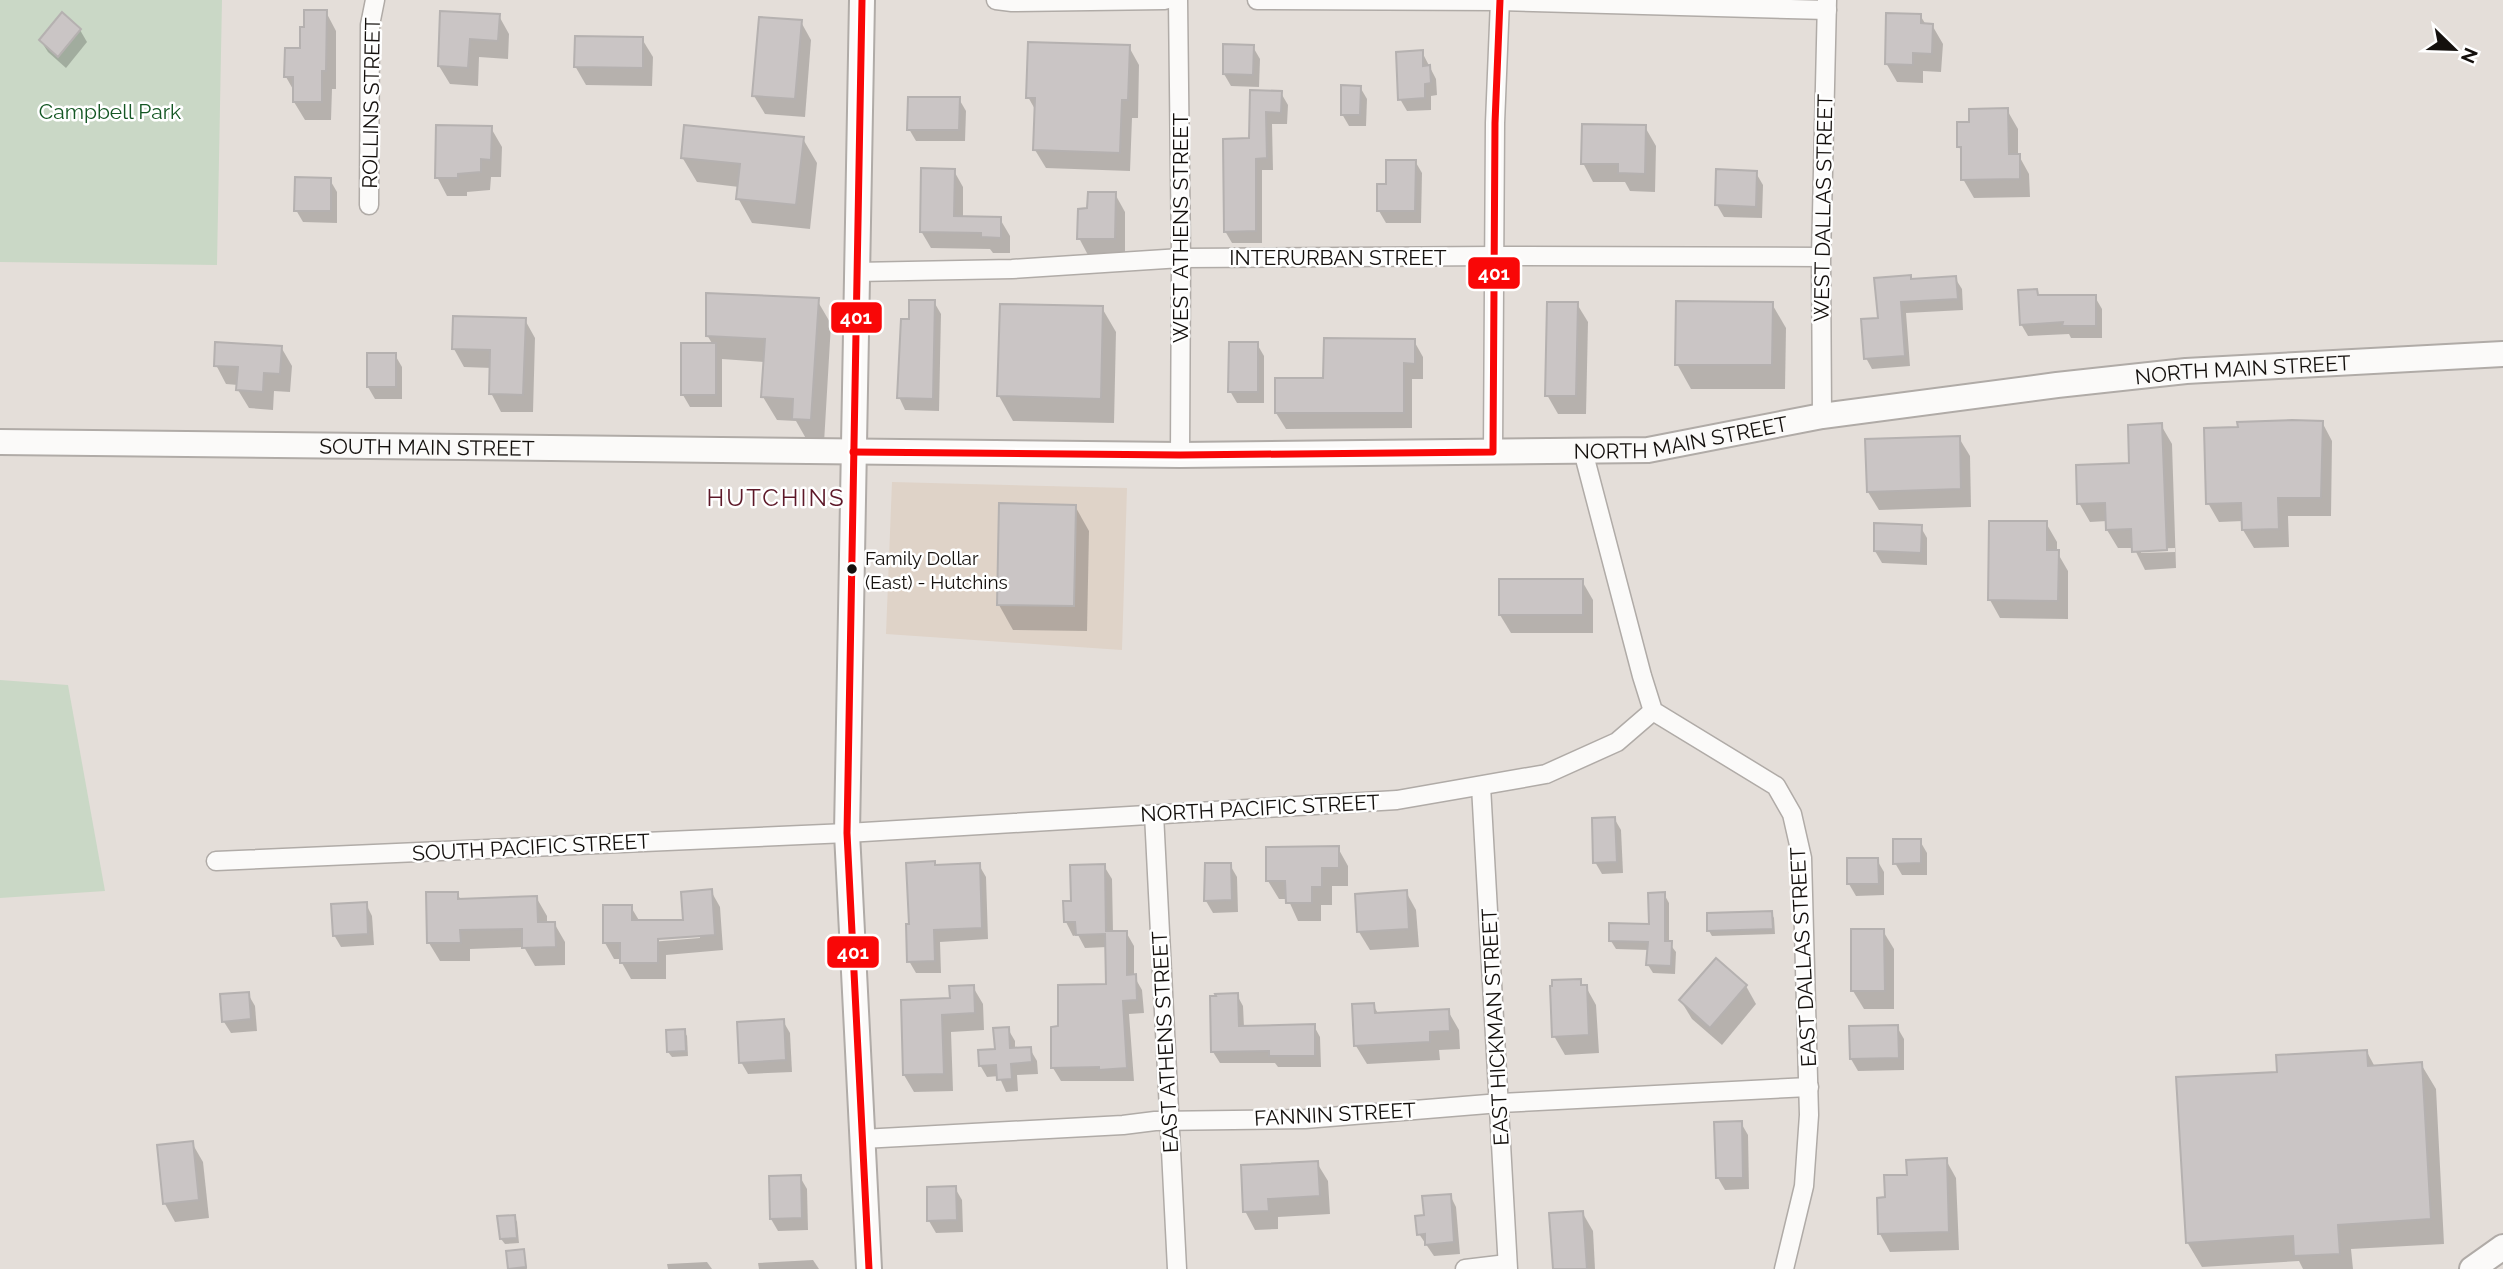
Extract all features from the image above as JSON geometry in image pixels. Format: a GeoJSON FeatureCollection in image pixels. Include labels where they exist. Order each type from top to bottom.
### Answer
{"type":"FeatureCollection","features":[{"type":"Feature","properties":{"kind":"street","name":"ROLLINS STREET"},"geometry":{"type":"LineString","coordinates":[[369,205],[370,25],[375,0]]}},
{"type":"Feature","properties":{"kind":"street"},"geometry":{"type":"LineString","coordinates":[[862,0],[847,833],[869,1269]]}},
{"type":"Feature","properties":{"kind":"street"},"geometry":{"type":"LineString","coordinates":[[996,0],[1165,0]]}},
{"type":"Feature","properties":{"kind":"street","name":"WEST ATHENS STREET"},"geometry":{"type":"LineString","coordinates":[[1178,0],[1180,455]]}},
{"type":"Feature","properties":{"kind":"street"},"geometry":{"type":"LineString","coordinates":[[1257,0],[1500,0],[1826,5]]}},
{"type":"Feature","properties":{"kind":"street"},"geometry":{"type":"LineString","coordinates":[[1493,452],[1495,123],[1500,0]]}},
{"type":"Feature","properties":{"kind":"street","name":"WEST DALLAS STREET"},"geometry":{"type":"LineString","coordinates":[[1822,416],[1821,257],[1826,5]]}},
{"type":"Feature","properties":{"kind":"street","name":"INTERURBAN STREET"},"geometry":{"type":"LineString","coordinates":[[856,272],[1012,269],[1181,258],[1821,257]]}},
{"type":"Feature","properties":{"kind":"street","name":"NORTH MAIN STREET"},"geometry":{"type":"LineString","coordinates":[[853,452],[1180,455],[1648,450],[1822,416],[2057,385],[2186,371],[2503,354]]}},
{"type":"Feature","properties":{"kind":"street","name":"SOUTH MAIN STREET"},"geometry":{"type":"LineString","coordinates":[[0,442],[853,452]]}},
{"type":"Feature","properties":{"kind":"street"},"geometry":{"type":"LineString","coordinates":[[1583,451],[1653,711]]}},
{"type":"Feature","properties":{"kind":"street","name":"NORTH PACIFIC STREET"},"geometry":{"type":"LineString","coordinates":[[847,833],[1397,800],[1546,774],[1617,742],[1653,711]]}},
{"type":"Feature","properties":{"kind":"street","name":"EAST DALLAS STREET"},"geometry":{"type":"LineString","coordinates":[[1653,711],[1776,786],[1792,814],[1802,858],[1809,1087],[1804,1186],[1784,1269]]}},
{"type":"Feature","properties":{"kind":"street","name":"EAST HICKMAN STREET"},"geometry":{"type":"LineString","coordinates":[[1481,786],[1508,1266]]}},
{"type":"Feature","properties":{"kind":"street","name":"EAST ATHENS STREET"},"geometry":{"type":"LineString","coordinates":[[1154,814],[1177,1269]]}},
{"type":"Feature","properties":{"kind":"street","name":"SOUTH PACIFIC STREET"},"geometry":{"type":"LineString","coordinates":[[216,861],[847,833]]}},
{"type":"Feature","properties":{"kind":"street","name":"FANNIN STREET"},"geometry":{"type":"LineString","coordinates":[[862,1139],[1169,1121],[1305,1119],[1500,1103],[1809,1087]]}},
{"type":"Feature","properties":{"kind":"street"},"geometry":{"type":"LineString","coordinates":[[2472,1269],[2503,1247]]}},
{"type":"Feature","properties":{"kind":"street"},"geometry":{"type":"LineString","coordinates":[[1465,1269],[1508,1266]]}},
{"type":"Feature","properties":{"kind":"shaded area"},"geometry":{"type":"Polygon","coordinates":[[[892,482],[1127,488],[1122,650],[886,634],[892,482]]]}},
{"type":"Feature","properties":{"kind":"green space","name":"Campbell Park"},"geometry":{"type":"Polygon","coordinates":[[[0,0],[222,0],[217,265],[0,262],[0,0]]]}},
{"type":"Feature","properties":{"kind":"green space"},"geometry":{"type":"Polygon","coordinates":[[[0,680],[68,685],[105,891],[0,898],[0,680]]]}},
{"type":"Feature","properties":{"kind":"building"},"geometry":{"type":"Polygon","coordinates":[[[304,10],[327,10],[326,71],[322,71],[322,102],[293,102],[293,77],[284,77],[285,48],[300,48],[300,27],[304,27],[304,10]]]}},
{"type":"Feature","properties":{"kind":"building"},"geometry":{"type":"Polygon","coordinates":[[[440,11],[500,14],[498,41],[470,39],[468,68],[438,66],[440,11]]]}},
{"type":"Feature","properties":{"kind":"building"},"geometry":{"type":"Polygon","coordinates":[[[62,12],[81,29],[58,57],[39,40],[62,12]]]}},
{"type":"Feature","properties":{"kind":"building"},"geometry":{"type":"Polygon","coordinates":[[[1886,13],[1921,14],[1921,23],[1933,24],[1932,54],[1913,53],[1913,65],[1885,64],[1886,13]]]}},
{"type":"Feature","properties":{"kind":"building"},"geometry":{"type":"Polygon","coordinates":[[[759,17],[802,20],[795,99],[752,96],[759,17]]]}},
{"type":"Feature","properties":{"kind":"building"},"geometry":{"type":"Polygon","coordinates":[[[575,36],[643,37],[643,68],[574,67],[575,36]]]}},
{"type":"Feature","properties":{"kind":"building"},"geometry":{"type":"Polygon","coordinates":[[[1028,42],[1130,45],[1128,100],[1122,100],[1120,153],[1033,150],[1035,98],[1026,98],[1028,42]]]}},
{"type":"Feature","properties":{"kind":"building"},"geometry":{"type":"Polygon","coordinates":[[[1223,44],[1254,45],[1253,75],[1223,74],[1223,44]]]}},
{"type":"Feature","properties":{"kind":"building"},"geometry":{"type":"Polygon","coordinates":[[[1423,50],[1423,66],[1430,65],[1431,83],[1425,84],[1425,98],[1398,100],[1396,52],[1423,50]]]}},
{"type":"Feature","properties":{"kind":"building"},"geometry":{"type":"Polygon","coordinates":[[[1341,85],[1361,86],[1360,115],[1341,115],[1341,85]]]}},
{"type":"Feature","properties":{"kind":"building"},"geometry":{"type":"Polygon","coordinates":[[[1250,90],[1282,91],[1281,113],[1266,112],[1267,158],[1256,159],[1256,231],[1224,232],[1223,139],[1249,138],[1250,90]]]}},
{"type":"Feature","properties":{"kind":"building"},"geometry":{"type":"Polygon","coordinates":[[[908,97],[960,97],[959,130],[907,130],[908,97]]]}},
{"type":"Feature","properties":{"kind":"building"},"geometry":{"type":"Polygon","coordinates":[[[2008,108],[2009,154],[2020,154],[2020,179],[1961,180],[1961,147],[1957,147],[1957,122],[1969,122],[1969,109],[2008,108]]]}},
{"type":"Feature","properties":{"kind":"building"},"geometry":{"type":"Polygon","coordinates":[[[1582,124],[1646,125],[1645,174],[1618,173],[1618,164],[1581,164],[1582,124]]]}},
{"type":"Feature","properties":{"kind":"building"},"geometry":{"type":"Polygon","coordinates":[[[436,125],[492,126],[491,160],[481,159],[481,172],[458,174],[458,178],[435,178],[436,125]]]}},
{"type":"Feature","properties":{"kind":"building"},"geometry":{"type":"Polygon","coordinates":[[[684,125],[804,137],[796,205],[736,199],[740,164],[681,158],[684,125]]]}},
{"type":"Feature","properties":{"kind":"building"},"geometry":{"type":"Polygon","coordinates":[[[1386,160],[1416,160],[1415,211],[1377,211],[1377,184],[1386,184],[1386,160]]]}},
{"type":"Feature","properties":{"kind":"building"},"geometry":{"type":"Polygon","coordinates":[[[921,168],[955,169],[954,216],[1001,217],[1001,238],[981,237],[981,233],[920,232],[921,168]]]}},
{"type":"Feature","properties":{"kind":"building"},"geometry":{"type":"Polygon","coordinates":[[[1716,169],[1757,171],[1756,207],[1715,205],[1716,169]]]}},
{"type":"Feature","properties":{"kind":"building"},"geometry":{"type":"Polygon","coordinates":[[[295,177],[331,178],[331,211],[294,211],[295,177]]]}},
{"type":"Feature","properties":{"kind":"building"},"geometry":{"type":"Polygon","coordinates":[[[1088,192],[1116,192],[1115,239],[1077,239],[1078,209],[1087,208],[1088,192]]]}},
{"type":"Feature","properties":{"kind":"building"},"geometry":{"type":"Polygon","coordinates":[[[1911,275],[1911,279],[1956,276],[1958,299],[1901,302],[1905,356],[1864,359],[1861,319],[1878,318],[1874,278],[1911,275]]]}},
{"type":"Feature","properties":{"kind":"building"},"geometry":{"type":"Polygon","coordinates":[[[2037,289],[2038,295],[2096,295],[2096,326],[2062,326],[2063,322],[2020,325],[2018,290],[2037,289]]]}},
{"type":"Feature","properties":{"kind":"building"},"geometry":{"type":"Polygon","coordinates":[[[706,293],[819,298],[811,420],[792,419],[793,399],[761,397],[765,339],[706,336],[706,293]]]}},
{"type":"Feature","properties":{"kind":"building"},"geometry":{"type":"Polygon","coordinates":[[[909,300],[935,300],[933,399],[897,398],[901,319],[909,319],[909,300]]]}},
{"type":"Feature","properties":{"kind":"building"},"geometry":{"type":"Polygon","coordinates":[[[1676,301],[1773,302],[1772,365],[1675,365],[1676,301]]]}},
{"type":"Feature","properties":{"kind":"building"},"geometry":{"type":"Polygon","coordinates":[[[1547,302],[1578,302],[1576,396],[1545,396],[1547,302]]]}},
{"type":"Feature","properties":{"kind":"building"},"geometry":{"type":"Polygon","coordinates":[[[1000,304],[1103,306],[1101,399],[997,396],[1000,304]]]}},
{"type":"Feature","properties":{"kind":"building"},"geometry":{"type":"Polygon","coordinates":[[[453,316],[526,318],[523,395],[489,394],[490,350],[452,349],[453,316]]]}},
{"type":"Feature","properties":{"kind":"building"},"geometry":{"type":"Polygon","coordinates":[[[1324,338],[1415,339],[1415,364],[1404,363],[1404,413],[1275,413],[1275,378],[1323,378],[1324,338]]]}},
{"type":"Feature","properties":{"kind":"building"},"geometry":{"type":"Polygon","coordinates":[[[215,342],[282,346],[280,374],[264,373],[263,392],[236,390],[238,367],[214,366],[215,342]]]}},
{"type":"Feature","properties":{"kind":"building"},"geometry":{"type":"Polygon","coordinates":[[[1229,342],[1258,342],[1258,392],[1228,392],[1229,342]]]}},
{"type":"Feature","properties":{"kind":"building"},"geometry":{"type":"Polygon","coordinates":[[[681,343],[716,343],[716,395],[681,395],[681,343]]]}},
{"type":"Feature","properties":{"kind":"building"},"geometry":{"type":"Polygon","coordinates":[[[367,353],[396,353],[396,387],[367,387],[367,353]]]}},
{"type":"Feature","properties":{"kind":"building"},"geometry":{"type":"Polygon","coordinates":[[[2323,421],[2321,498],[2278,498],[2279,529],[2242,530],[2241,503],[2206,504],[2204,428],[2238,427],[2237,422],[2323,421]]]}},
{"type":"Feature","properties":{"kind":"building"},"geometry":{"type":"Polygon","coordinates":[[[2162,423],[2167,550],[2132,552],[2131,529],[2106,530],[2105,503],[2077,504],[2076,465],[2129,463],[2128,425],[2162,423]]]}},
{"type":"Feature","properties":{"kind":"building"},"geometry":{"type":"Polygon","coordinates":[[[1960,436],[1961,489],[1867,492],[1865,439],[1960,436]]]}},
{"type":"Feature","properties":{"kind":"building"},"geometry":{"type":"Polygon","coordinates":[[[999,503],[1076,505],[1074,606],[997,605],[999,503]]]}},
{"type":"Feature","properties":{"kind":"building"},"geometry":{"type":"Polygon","coordinates":[[[1989,521],[2047,521],[2047,550],[2059,550],[2058,601],[1988,600],[1989,521]]]}},
{"type":"Feature","properties":{"kind":"building"},"geometry":{"type":"Polygon","coordinates":[[[1874,523],[1922,525],[1921,553],[1874,551],[1874,523]]]}},
{"type":"Feature","properties":{"kind":"building"},"geometry":{"type":"Polygon","coordinates":[[[1499,579],[1583,579],[1583,615],[1499,615],[1499,579]]]}},
{"type":"Feature","properties":{"kind":"building"},"geometry":{"type":"Polygon","coordinates":[[[1615,817],[1617,862],[1593,863],[1592,818],[1615,817]]]}},
{"type":"Feature","properties":{"kind":"building"},"geometry":{"type":"Polygon","coordinates":[[[1893,839],[1921,839],[1921,863],[1893,864],[1893,839]]]}},
{"type":"Feature","properties":{"kind":"building"},"geometry":{"type":"Polygon","coordinates":[[[1339,846],[1339,868],[1322,868],[1322,887],[1312,887],[1312,903],[1286,903],[1285,881],[1266,881],[1266,847],[1339,846]]]}},
{"type":"Feature","properties":{"kind":"building"},"geometry":{"type":"Polygon","coordinates":[[[1847,858],[1878,858],[1879,884],[1847,884],[1847,858]]]}},
{"type":"Feature","properties":{"kind":"building"},"geometry":{"type":"Polygon","coordinates":[[[935,861],[935,865],[980,863],[982,928],[934,930],[935,961],[907,962],[906,924],[909,924],[906,863],[935,861]]]}},
{"type":"Feature","properties":{"kind":"building"},"geometry":{"type":"Polygon","coordinates":[[[1205,863],[1231,863],[1232,900],[1204,901],[1205,863]]]}},
{"type":"Feature","properties":{"kind":"building"},"geometry":{"type":"Polygon","coordinates":[[[1105,864],[1106,931],[1127,931],[1127,975],[1136,974],[1137,1000],[1123,1001],[1127,1068],[1051,1068],[1051,1027],[1058,1026],[1058,985],[1106,984],[1105,934],[1076,935],[1075,922],[1064,922],[1063,901],[1071,901],[1070,865],[1105,864]]]}},
{"type":"Feature","properties":{"kind":"building"},"geometry":{"type":"Polygon","coordinates":[[[712,889],[715,935],[658,939],[658,963],[620,963],[620,943],[603,943],[603,905],[632,905],[632,920],[683,920],[681,892],[712,889]]]}},
{"type":"Feature","properties":{"kind":"building"},"geometry":{"type":"Polygon","coordinates":[[[1407,890],[1409,929],[1357,932],[1355,894],[1407,890]]]}},
{"type":"Feature","properties":{"kind":"building"},"geometry":{"type":"Polygon","coordinates":[[[426,892],[458,892],[458,899],[537,896],[538,922],[555,922],[556,947],[522,948],[522,929],[460,930],[461,943],[427,943],[426,892]]]}},
{"type":"Feature","properties":{"kind":"building"},"geometry":{"type":"Polygon","coordinates":[[[1665,892],[1665,941],[1672,941],[1671,966],[1646,965],[1648,942],[1609,941],[1609,923],[1649,924],[1648,893],[1665,892]]]}},
{"type":"Feature","properties":{"kind":"building"},"geometry":{"type":"Polygon","coordinates":[[[367,902],[368,934],[333,936],[331,904],[367,902]]]}},
{"type":"Feature","properties":{"kind":"building"},"geometry":{"type":"Polygon","coordinates":[[[1772,911],[1773,929],[1707,931],[1707,913],[1772,911]]]}},
{"type":"Feature","properties":{"kind":"building"},"geometry":{"type":"Polygon","coordinates":[[[1851,929],[1884,929],[1885,991],[1851,991],[1851,929]]]}},
{"type":"Feature","properties":{"kind":"building"},"geometry":{"type":"Polygon","coordinates":[[[1716,958],[1747,985],[1710,1028],[1679,1000],[1716,958]]]}},
{"type":"Feature","properties":{"kind":"building"},"geometry":{"type":"Polygon","coordinates":[[[1581,979],[1581,985],[1587,985],[1589,1035],[1552,1037],[1552,980],[1581,979]]]}},
{"type":"Feature","properties":{"kind":"building"},"geometry":{"type":"Polygon","coordinates":[[[974,985],[975,1013],[942,1015],[944,1074],[903,1075],[901,1000],[950,998],[949,986],[974,985]]]}},
{"type":"Feature","properties":{"kind":"building"},"geometry":{"type":"Polygon","coordinates":[[[249,992],[251,1019],[222,1022],[220,994],[249,992]]]}},
{"type":"Feature","properties":{"kind":"building"},"geometry":{"type":"Polygon","coordinates":[[[1238,993],[1239,1026],[1315,1024],[1315,1056],[1269,1056],[1269,1051],[1211,1052],[1210,996],[1238,993]]]}},
{"type":"Feature","properties":{"kind":"building"},"geometry":{"type":"Polygon","coordinates":[[[1374,1003],[1375,1013],[1449,1009],[1450,1031],[1430,1032],[1430,1042],[1354,1046],[1352,1004],[1374,1003]]]}},
{"type":"Feature","properties":{"kind":"building"},"geometry":{"type":"Polygon","coordinates":[[[784,1019],[786,1060],[739,1063],[737,1022],[784,1019]]]}},
{"type":"Feature","properties":{"kind":"building"},"geometry":{"type":"Polygon","coordinates":[[[1898,1025],[1899,1058],[1850,1059],[1849,1026],[1898,1025]]]}},
{"type":"Feature","properties":{"kind":"building"},"geometry":{"type":"Polygon","coordinates":[[[1009,1027],[1010,1048],[1031,1047],[1032,1062],[1011,1064],[1012,1079],[997,1080],[996,1065],[979,1066],[978,1050],[995,1049],[993,1028],[1009,1027]]]}},
{"type":"Feature","properties":{"kind":"building"},"geometry":{"type":"Polygon","coordinates":[[[685,1029],[686,1051],[667,1052],[666,1030],[685,1029]]]}},
{"type":"Feature","properties":{"kind":"building"},"geometry":{"type":"Polygon","coordinates":[[[2367,1050],[2368,1066],[2422,1062],[2431,1219],[2338,1225],[2340,1254],[2294,1256],[2293,1236],[2186,1243],[2176,1077],[2277,1072],[2276,1055],[2367,1050]]]}},
{"type":"Feature","properties":{"kind":"building"},"geometry":{"type":"Polygon","coordinates":[[[1742,1121],[1743,1178],[1716,1178],[1714,1122],[1742,1121]]]}},
{"type":"Feature","properties":{"kind":"building"},"geometry":{"type":"Polygon","coordinates":[[[193,1141],[199,1200],[163,1204],[157,1145],[193,1141]]]}},
{"type":"Feature","properties":{"kind":"building"},"geometry":{"type":"Polygon","coordinates":[[[1947,1158],[1949,1232],[1878,1234],[1877,1198],[1885,1197],[1884,1175],[1907,1175],[1906,1160],[1947,1158]]]}},
{"type":"Feature","properties":{"kind":"building"},"geometry":{"type":"Polygon","coordinates":[[[1318,1161],[1320,1196],[1268,1199],[1269,1211],[1243,1212],[1241,1165],[1318,1161]]]}},
{"type":"Feature","properties":{"kind":"building"},"geometry":{"type":"Polygon","coordinates":[[[801,1175],[802,1218],[770,1219],[769,1176],[801,1175]]]}},
{"type":"Feature","properties":{"kind":"building"},"geometry":{"type":"Polygon","coordinates":[[[956,1186],[957,1220],[927,1221],[927,1187],[956,1186]]]}},
{"type":"Feature","properties":{"kind":"building"},"geometry":{"type":"Polygon","coordinates":[[[1451,1194],[1454,1242],[1425,1245],[1425,1234],[1417,1235],[1415,1216],[1424,1215],[1422,1196],[1451,1194]]]}},
{"type":"Feature","properties":{"kind":"building"},"geometry":{"type":"Polygon","coordinates":[[[1583,1211],[1587,1269],[1553,1269],[1549,1213],[1583,1211]]]}},
{"type":"Feature","properties":{"kind":"building"},"geometry":{"type":"Polygon","coordinates":[[[515,1215],[517,1238],[500,1239],[497,1216],[515,1215]]]}},
{"type":"Feature","properties":{"kind":"building"},"geometry":{"type":"Polygon","coordinates":[[[524,1249],[526,1267],[508,1269],[506,1251],[524,1249]]]}},
{"type":"Feature","properties":{"kind":"transit line","name":"401"},"geometry":{"type":"LineString","coordinates":[[862,0],[847,833],[869,1269]]}},
{"type":"Feature","properties":{"kind":"transit line","name":"401"},"geometry":{"type":"LineString","coordinates":[[853,452],[1180,455],[1493,452],[1495,123],[1500,0]]}},
{"type":"Feature","properties":{"kind":"place","name":"Family Dollar (East) - Hutchins"},"geometry":{"type":"Point","coordinates":[852,569]}},
{"type":"Feature","properties":{"kind":"district","name":"HUTCHINS"},"geometry":{"type":"Point","coordinates":[776,497]}}]}
